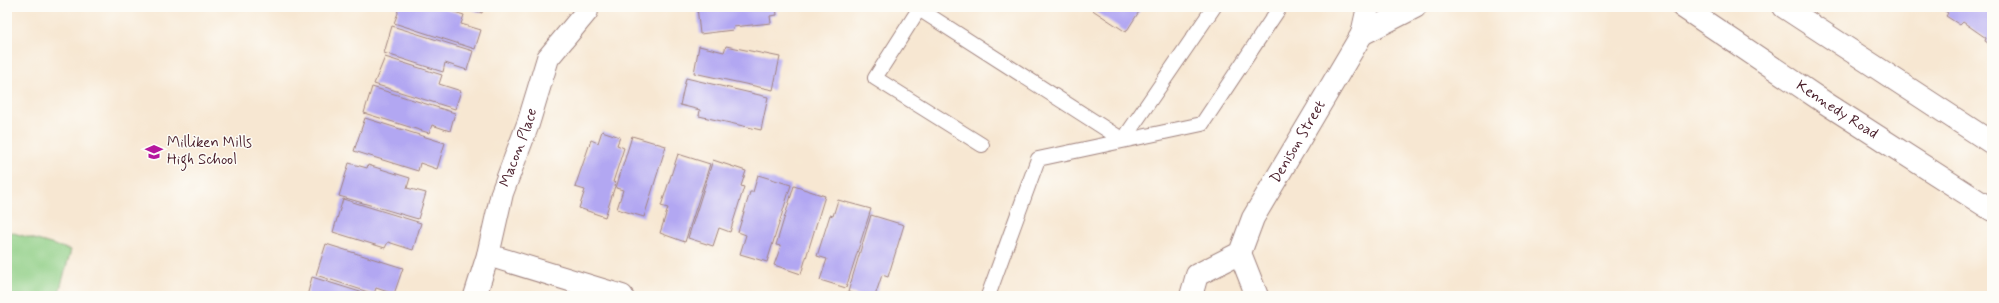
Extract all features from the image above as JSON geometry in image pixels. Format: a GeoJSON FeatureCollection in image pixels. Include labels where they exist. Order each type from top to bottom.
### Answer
{"type":"FeatureCollection","features":[{"type":"Feature","properties":{"kind":"main road","name":"Denison Street"},"geometry":{"type":"LineString","coordinates":[[1240,253],[1253,218],[1362,34],[1368,7]]}},
{"type":"Feature","properties":{"kind":"main road"},"geometry":{"type":"LineString","coordinates":[[1362,34],[1415,7]]}},
{"type":"Feature","properties":{"kind":"main road","name":"Kennedy Road"},"geometry":{"type":"LineString","coordinates":[[1683,7],[1827,104],[1992,210]]}},
{"type":"Feature","properties":{"kind":"main road"},"geometry":{"type":"LineString","coordinates":[[1784,7],[1992,143]]}},
{"type":"Feature","properties":{"kind":"main road","name":"Macon Place"},"geometry":{"type":"LineString","coordinates":[[475,296],[488,255],[502,193],[528,124],[548,58],[587,11]]}},
{"type":"Feature","properties":{"kind":"main road"},"geometry":{"type":"LineString","coordinates":[[1191,296],[1197,276],[1240,253],[1257,296]]}},
{"type":"Feature","properties":{"kind":"main road"},"geometry":{"type":"LineString","coordinates":[[488,255],[622,296]]}},
{"type":"Feature","properties":{"kind":"lane"},"geometry":{"type":"LineString","coordinates":[[1123,140],[1214,7]]}},
{"type":"Feature","properties":{"kind":"lane"},"geometry":{"type":"LineString","coordinates":[[988,296],[1038,159],[1202,124],[1280,7]]}},
{"type":"Feature","properties":{"kind":"lane"},"geometry":{"type":"LineString","coordinates":[[982,145],[875,78],[919,9],[1123,140]]}},
{"type":"Feature","properties":{"kind":"green space"},"geometry":{"type":"Polygon","coordinates":[[[7,231],[71,250],[58,296],[7,296],[7,231]]]}},
{"type":"Feature","properties":{"kind":"building"},"geometry":{"type":"Polygon","coordinates":[[[397,7],[438,7],[464,15],[461,24],[481,30],[475,49],[394,23],[398,13],[397,7]]]}},
{"type":"Feature","properties":{"kind":"building"},"geometry":{"type":"Polygon","coordinates":[[[465,7],[483,7],[482,13],[465,7]]]}},
{"type":"Feature","properties":{"kind":"building"},"geometry":{"type":"Polygon","coordinates":[[[697,7],[776,7],[777,15],[770,16],[771,23],[733,27],[733,30],[700,34],[697,7]]]}},
{"type":"Feature","properties":{"kind":"building"},"geometry":{"type":"Polygon","coordinates":[[[1088,7],[1142,7],[1126,32],[1088,7]]]}},
{"type":"Feature","properties":{"kind":"building"},"geometry":{"type":"Polygon","coordinates":[[[1939,7],[1992,7],[1992,46],[1985,41],[1986,38],[1963,22],[1960,25],[1946,16],[1948,13],[1939,7]]]}},
{"type":"Feature","properties":{"kind":"building"},"geometry":{"type":"Polygon","coordinates":[[[392,26],[473,51],[467,70],[445,63],[443,72],[384,53],[392,26]]]}},
{"type":"Feature","properties":{"kind":"building"},"geometry":{"type":"Polygon","coordinates":[[[699,46],[724,52],[726,46],[780,57],[773,90],[694,73],[699,46]]]}},
{"type":"Feature","properties":{"kind":"building"},"geometry":{"type":"Polygon","coordinates":[[[385,57],[442,75],[439,84],[461,91],[455,109],[374,84],[385,57]]]}},
{"type":"Feature","properties":{"kind":"building"},"geometry":{"type":"Polygon","coordinates":[[[686,78],[768,97],[761,130],[699,116],[700,110],[680,105],[686,78]]]}},
{"type":"Feature","properties":{"kind":"building"},"geometry":{"type":"Polygon","coordinates":[[[372,87],[455,113],[450,131],[432,125],[429,133],[364,113],[372,87]]]}},
{"type":"Feature","properties":{"kind":"building"},"geometry":{"type":"Polygon","coordinates":[[[365,118],[445,143],[437,169],[420,163],[418,171],[354,151],[365,118]]]}},
{"type":"Feature","properties":{"kind":"building"},"geometry":{"type":"Polygon","coordinates":[[[602,131],[620,137],[617,145],[624,148],[613,182],[616,183],[605,217],[579,208],[585,190],[575,187],[591,140],[598,143],[602,131]]]}},
{"type":"Feature","properties":{"kind":"building"},"geometry":{"type":"Polygon","coordinates":[[[632,136],[666,146],[644,217],[617,209],[623,190],[616,188],[632,136]]]}},
{"type":"Feature","properties":{"kind":"building"},"geometry":{"type":"Polygon","coordinates":[[[678,154],[710,164],[685,242],[660,233],[668,208],[661,206],[678,154]]]}},
{"type":"Feature","properties":{"kind":"building"},"geometry":{"type":"Polygon","coordinates":[[[713,160],[746,171],[741,186],[744,187],[730,232],[719,228],[713,246],[688,238],[713,160]]]}},
{"type":"Feature","properties":{"kind":"building"},"geometry":{"type":"Polygon","coordinates":[[[349,163],[367,168],[368,165],[410,178],[407,188],[426,193],[418,219],[339,196],[349,163]]]}},
{"type":"Feature","properties":{"kind":"building"},"geometry":{"type":"Polygon","coordinates":[[[758,175],[791,185],[767,262],[740,254],[746,235],[738,232],[750,192],[753,192],[758,175]]]}},
{"type":"Feature","properties":{"kind":"building"},"geometry":{"type":"Polygon","coordinates":[[[794,186],[825,196],[801,274],[774,265],[781,246],[776,245],[794,186]]]}},
{"type":"Feature","properties":{"kind":"building"},"geometry":{"type":"Polygon","coordinates":[[[343,199],[421,223],[413,250],[388,242],[385,248],[333,232],[343,199]]]}},
{"type":"Feature","properties":{"kind":"building"},"geometry":{"type":"Polygon","coordinates":[[[838,200],[871,209],[846,288],[820,280],[827,259],[817,256],[830,215],[833,216],[838,200]]]}},
{"type":"Feature","properties":{"kind":"building"},"geometry":{"type":"Polygon","coordinates":[[[871,215],[904,225],[888,277],[882,275],[875,296],[862,296],[848,292],[871,215]]]}},
{"type":"Feature","properties":{"kind":"building"},"geometry":{"type":"Polygon","coordinates":[[[326,244],[403,268],[394,294],[376,288],[374,294],[316,275],[326,244]]]}},
{"type":"Feature","properties":{"kind":"building"},"geometry":{"type":"Polygon","coordinates":[[[312,277],[373,296],[307,296],[312,277]]]}},
{"type":"Feature","properties":{"kind":"place","name":"Milliken Mills High School"},"geometry":{"type":"Point","coordinates":[154,152]}}]}
